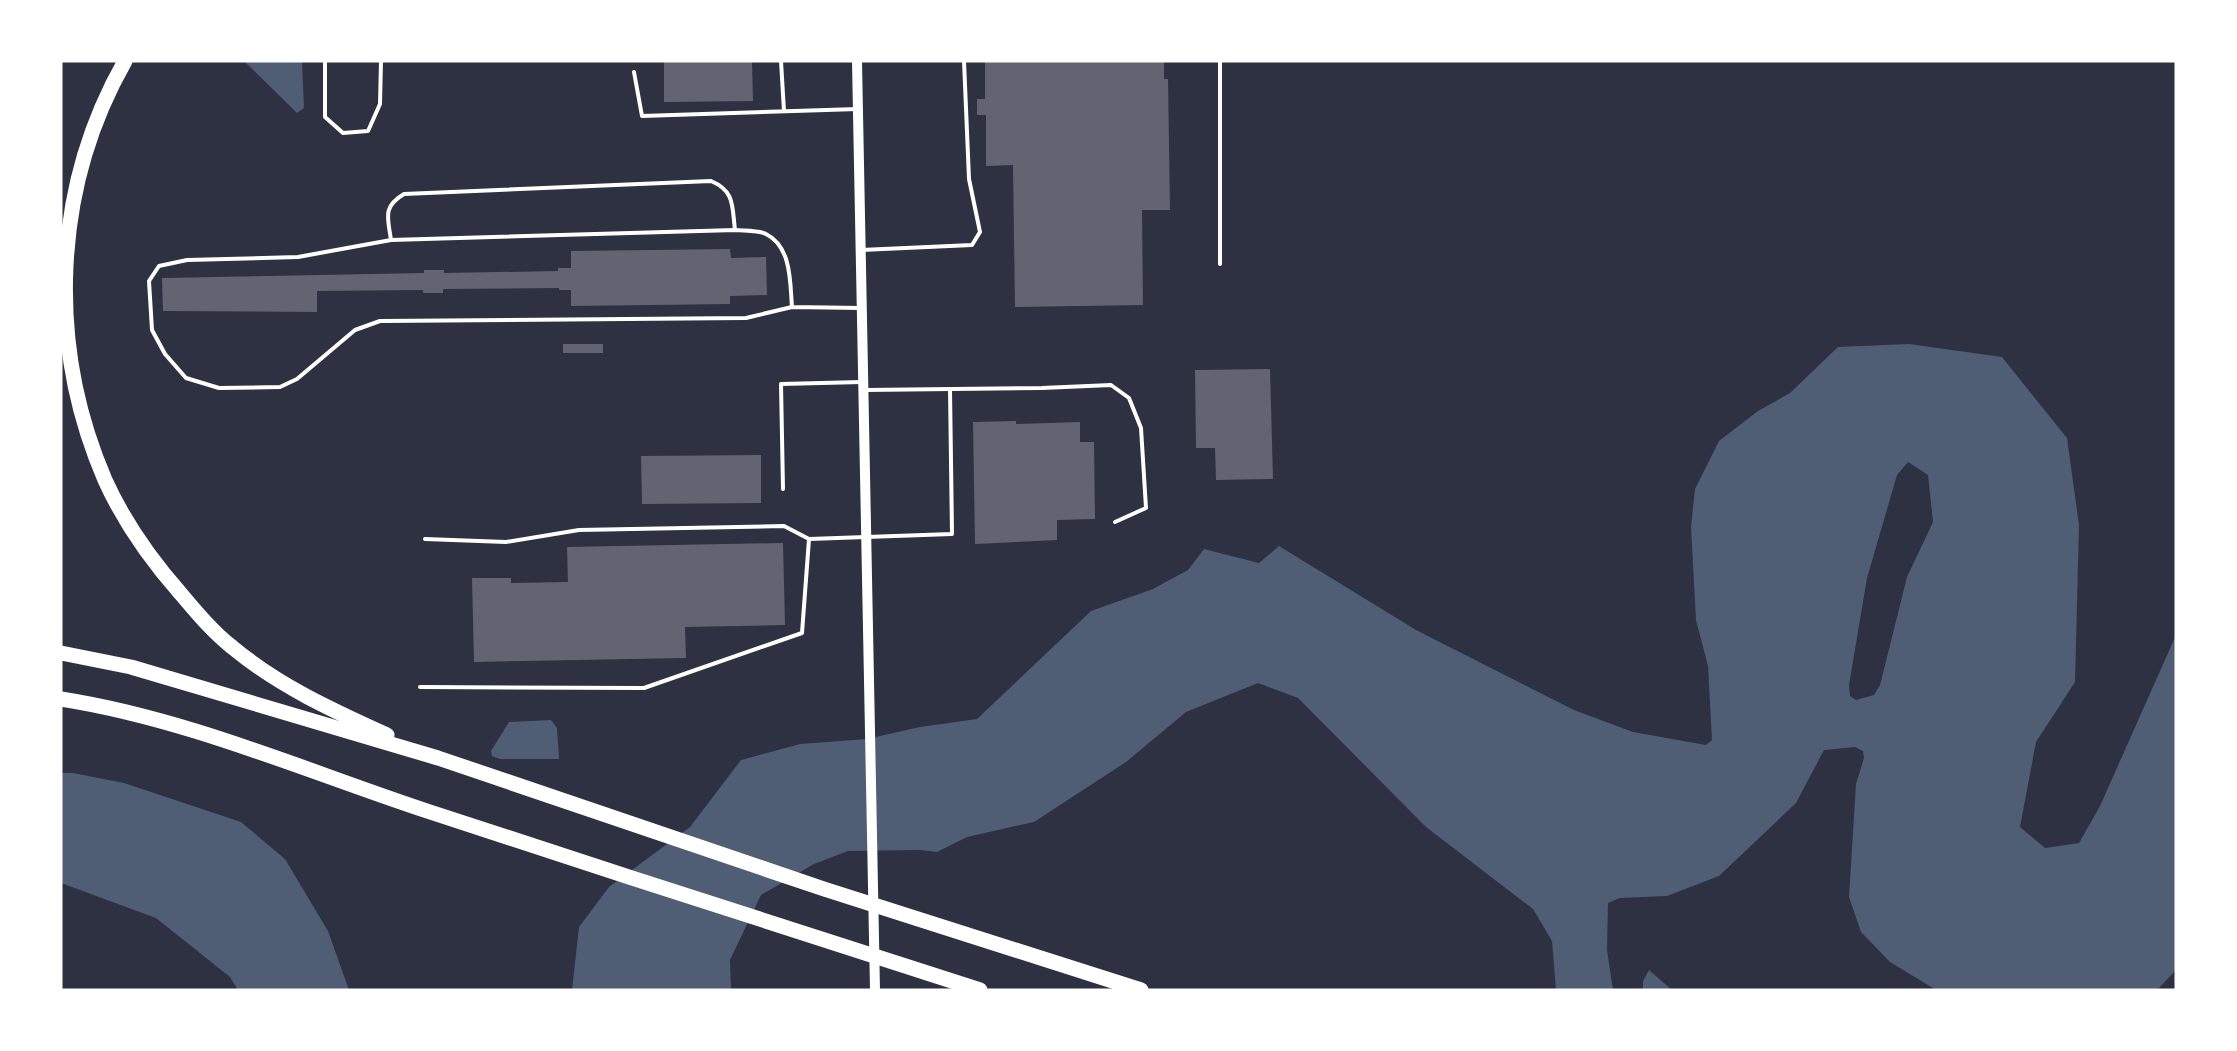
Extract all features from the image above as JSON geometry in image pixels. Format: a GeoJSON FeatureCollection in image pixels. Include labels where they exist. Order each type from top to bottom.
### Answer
{"type":"FeatureCollection","features":[{"type":"Feature","properties":{"kind":"highway"},"geometry":{"type":"LineString","coordinates":[[125,61],[114,80],[92,133],[77,184],[66,245],[64,298],[67,338],[87,427],[106,480],[132,530],[164,575],[200,617],[232,647],[273,677],[313,701],[438,758]]}},
{"type":"Feature","properties":{"kind":"highway"},"geometry":{"type":"LineString","coordinates":[[61,653],[131,667],[438,758],[824,889],[1141,990]]}},
{"type":"Feature","properties":{"kind":"highway"},"geometry":{"type":"LineString","coordinates":[[61,699],[166,723],[287,760],[424,810],[980,990]]}},
{"type":"Feature","properties":{"kind":"main road"},"geometry":{"type":"LineString","coordinates":[[857,61],[871,874],[875,990]]}},
{"type":"Feature","properties":{"kind":"lane"},"geometry":{"type":"LineString","coordinates":[[325,61],[325,117],[343,133],[368,131],[380,104],[381,61]]}},
{"type":"Feature","properties":{"kind":"lane"},"geometry":{"type":"LineString","coordinates":[[782,61],[784,111]]}},
{"type":"Feature","properties":{"kind":"lane"},"geometry":{"type":"LineString","coordinates":[[860,250],[972,245],[980,232],[969,180],[964,61]]}},
{"type":"Feature","properties":{"kind":"lane"},"geometry":{"type":"LineString","coordinates":[[1220,61],[1220,264]]}},
{"type":"Feature","properties":{"kind":"lane"},"geometry":{"type":"LineString","coordinates":[[634,72],[642,116],[858,109]]}},
{"type":"Feature","properties":{"kind":"lane"},"geometry":{"type":"LineString","coordinates":[[391,240],[388,212],[391,202],[404,194],[711,180],[724,186],[731,197],[735,230]]}},
{"type":"Feature","properties":{"kind":"lane"},"geometry":{"type":"LineString","coordinates":[[792,308],[790,280],[784,251],[766,234],[735,230],[391,240],[298,257],[187,260],[159,266],[149,281],[152,330],[165,354],[186,378],[220,388],[280,387],[297,378],[355,330],[380,321],[746,318],[792,308],[861,308]]}},
{"type":"Feature","properties":{"kind":"lane"},"geometry":{"type":"LineString","coordinates":[[783,489],[781,384],[950,389],[1111,385],[1130,398],[1141,428],[1146,508],[1115,522]]}},
{"type":"Feature","properties":{"kind":"lane"},"geometry":{"type":"LineString","coordinates":[[425,539],[506,542],[579,530],[784,526],[809,539],[952,534],[950,389]]}},
{"type":"Feature","properties":{"kind":"lane"},"geometry":{"type":"LineString","coordinates":[[420,687],[644,688],[802,633],[809,539]]}},
{"type":"Feature","properties":{"kind":"water"},"geometry":{"type":"Polygon","coordinates":[[[244,61],[302,61],[304,108],[297,113],[244,61]]]}},
{"type":"Feature","properties":{"kind":"water"},"geometry":{"type":"Polygon","coordinates":[[[1909,344],[2002,357],[2067,438],[2079,525],[2075,682],[2036,742],[2020,827],[2045,848],[2079,843],[2100,806],[2176,635],[2176,970],[2157,990],[1936,990],[1890,962],[1861,932],[1849,897],[1856,784],[1864,758],[1863,751],[1855,747],[1824,750],[1796,803],[1719,876],[1667,896],[1620,898],[1608,903],[1607,950],[1613,990],[1556,990],[1552,941],[1533,909],[1426,827],[1298,698],[1258,683],[1186,712],[1126,762],[1034,822],[967,837],[937,852],[920,850],[848,851],[814,864],[761,895],[730,960],[731,990],[572,990],[579,927],[609,887],[690,827],[741,760],[800,744],[867,739],[920,727],[977,719],[1091,611],[1153,589],[1188,570],[1204,549],[1259,563],[1279,546],[1416,630],[1574,710],[1633,732],[1706,745],[1712,740],[1708,666],[1696,620],[1691,527],[1695,489],[1719,441],[1758,411],[1790,393],[1838,347],[1909,344]],[[1908,462],[1897,475],[1867,578],[1849,685],[1850,696],[1856,700],[1874,695],[1880,685],[1907,577],[1933,522],[1928,475],[1908,462]]]}},
{"type":"Feature","properties":{"kind":"water"},"geometry":{"type":"Polygon","coordinates":[[[551,720],[557,728],[559,759],[500,759],[492,756],[491,751],[509,722],[551,720]]]}},
{"type":"Feature","properties":{"kind":"water"},"geometry":{"type":"Polygon","coordinates":[[[61,773],[73,773],[124,783],[241,822],[285,859],[328,931],[349,990],[238,990],[230,977],[156,918],[61,883],[61,773]]]}},
{"type":"Feature","properties":{"kind":"water"},"geometry":{"type":"Polygon","coordinates":[[[1649,970],[1672,990],[1643,990],[1643,981],[1649,970]]]}},
{"type":"Feature","properties":{"kind":"building"},"geometry":{"type":"Polygon","coordinates":[[[664,61],[752,61],[753,101],[664,102],[664,61]]]}},
{"type":"Feature","properties":{"kind":"building"},"geometry":{"type":"Polygon","coordinates":[[[985,61],[1164,61],[1164,79],[1168,79],[1170,210],[1142,210],[1143,305],[1015,307],[1013,165],[986,166],[986,115],[977,115],[977,99],[985,99],[985,61]]]}},
{"type":"Feature","properties":{"kind":"building"},"geometry":{"type":"Polygon","coordinates":[[[730,249],[731,258],[766,257],[767,295],[730,296],[730,304],[571,306],[571,290],[559,290],[559,288],[443,289],[443,293],[423,293],[423,290],[317,291],[317,312],[163,311],[162,278],[424,273],[424,270],[444,270],[444,273],[558,271],[558,268],[571,268],[571,251],[730,249]]]}},
{"type":"Feature","properties":{"kind":"building"},"geometry":{"type":"Polygon","coordinates":[[[563,344],[603,344],[603,353],[563,353],[563,344]]]}},
{"type":"Feature","properties":{"kind":"building"},"geometry":{"type":"Polygon","coordinates":[[[1270,369],[1273,479],[1216,480],[1215,448],[1196,448],[1195,370],[1270,369]]]}},
{"type":"Feature","properties":{"kind":"building"},"geometry":{"type":"Polygon","coordinates":[[[1016,421],[1016,424],[1080,422],[1080,442],[1094,442],[1095,519],[1057,520],[1057,540],[975,544],[973,422],[1016,421]]]}},
{"type":"Feature","properties":{"kind":"building"},"geometry":{"type":"Polygon","coordinates":[[[761,455],[761,503],[642,504],[641,456],[761,455]]]}},
{"type":"Feature","properties":{"kind":"building"},"geometry":{"type":"Polygon","coordinates":[[[783,543],[785,625],[685,627],[686,658],[474,662],[472,578],[511,578],[511,583],[568,582],[567,547],[783,543]]]}}]}
